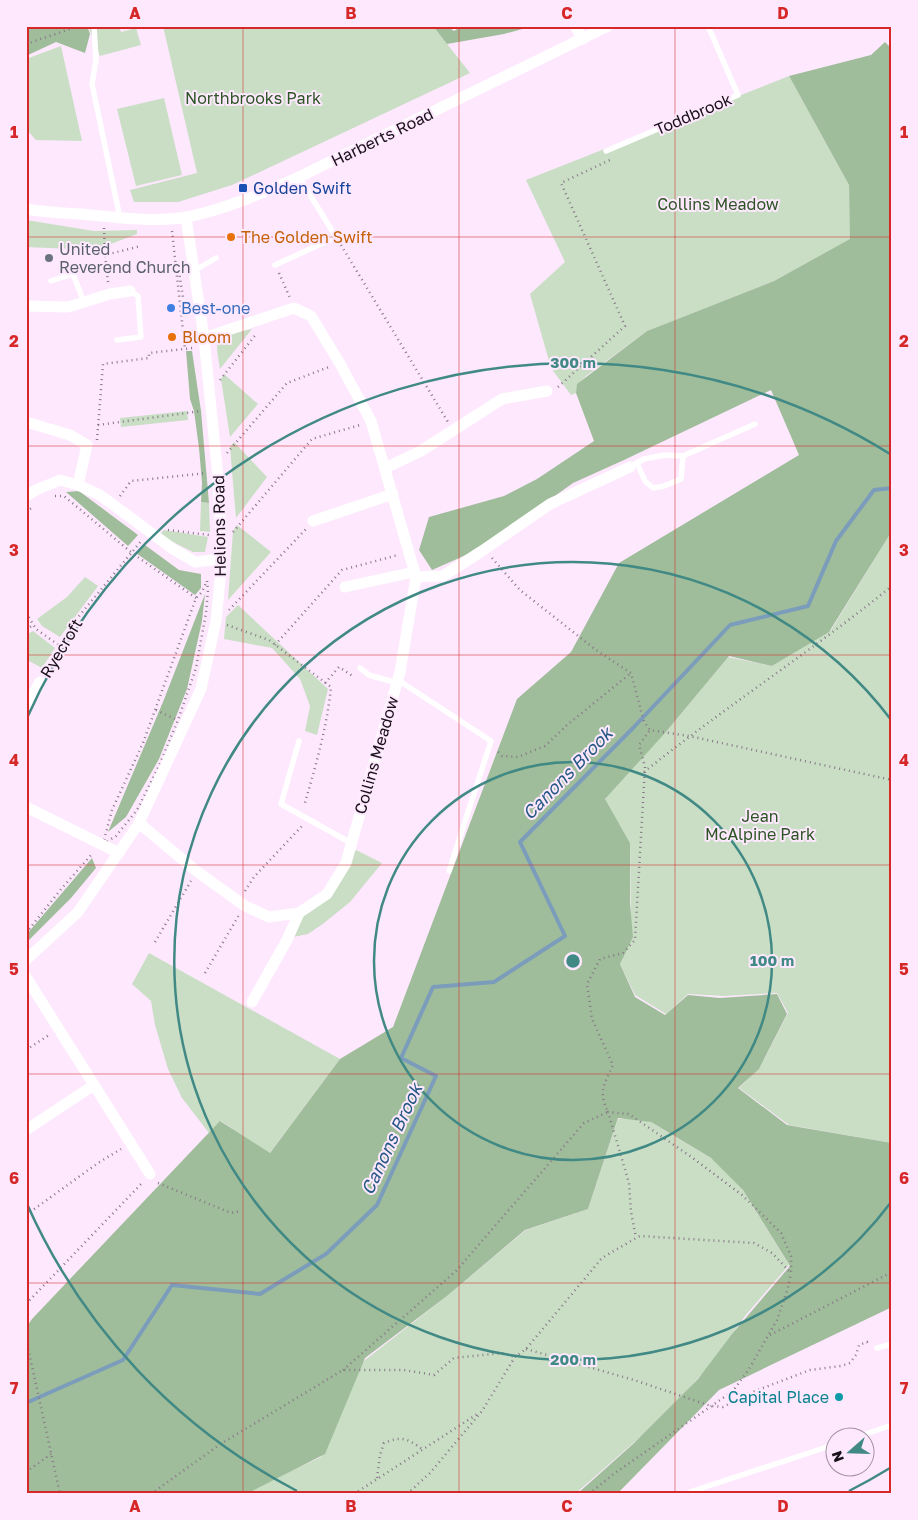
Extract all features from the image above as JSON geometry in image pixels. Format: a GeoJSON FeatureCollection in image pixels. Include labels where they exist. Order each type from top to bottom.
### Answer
{"type":"FeatureCollection","features":[{"type":"Feature","properties":{"kind":"street"},"geometry":{"type":"LineString","coordinates":[[575,26],[583,39]]}},
{"type":"Feature","properties":{"kind":"street","name":"Harberts Road"},"geometry":{"type":"LineString","coordinates":[[26,209],[120,218],[165,219],[186,217],[220,208],[260,194],[299,177],[608,26]]}},
{"type":"Feature","properties":{"kind":"street","name":"Helions Road"},"geometry":{"type":"LineString","coordinates":[[26,960],[78,912],[139,823],[201,689],[216,621],[222,544],[213,469],[210,392],[186,217]]}},
{"type":"Feature","properties":{"kind":"street"},"geometry":{"type":"LineString","coordinates":[[26,306],[68,307],[110,294],[130,291]]}},
{"type":"Feature","properties":{"kind":"street"},"geometry":{"type":"LineString","coordinates":[[204,338],[294,308]]}},
{"type":"Feature","properties":{"kind":"street","name":"Collins Meadow"},"geometry":{"type":"LineString","coordinates":[[139,823],[197,871],[245,906],[269,917],[299,913],[327,894],[346,863],[397,681],[415,574],[371,421],[311,316],[294,308]]}},
{"type":"Feature","properties":{"kind":"street"},"geometry":{"type":"LineString","coordinates":[[386,468],[421,451],[502,399],[548,391]]}},
{"type":"Feature","properties":{"kind":"street"},"geometry":{"type":"LineString","coordinates":[[26,422],[70,435],[87,444],[78,485]]}},
{"type":"Feature","properties":{"kind":"street"},"geometry":{"type":"LineString","coordinates":[[345,587],[415,574],[443,576],[550,504],[633,465]]}},
{"type":"Feature","properties":{"kind":"street"},"geometry":{"type":"LineString","coordinates":[[26,496],[60,480],[78,485],[100,495],[173,549],[195,562],[222,560]]}},
{"type":"Feature","properties":{"kind":"street"},"geometry":{"type":"LineString","coordinates":[[313,521],[393,494]]}},
{"type":"Feature","properties":{"kind":"street","name":"Ryecroft"},"geometry":{"type":"LineString","coordinates":[[26,707],[40,682]]}},
{"type":"Feature","properties":{"kind":"street"},"geometry":{"type":"LineString","coordinates":[[26,807],[119,853]]}},
{"type":"Feature","properties":{"kind":"street"},"geometry":{"type":"LineString","coordinates":[[252,1002],[287,940],[299,913]]}},
{"type":"Feature","properties":{"kind":"street"},"geometry":{"type":"LineString","coordinates":[[26,977],[150,1174]]}},
{"type":"Feature","properties":{"kind":"street"},"geometry":{"type":"LineString","coordinates":[[26,1130],[94,1085]]}},
{"type":"Feature","properties":{"kind":"lane"},"geometry":{"type":"LineString","coordinates":[[94,26],[96,60],[92,84],[120,218]]}},
{"type":"Feature","properties":{"kind":"lane","name":"Toddbrook"},"geometry":{"type":"LineString","coordinates":[[606,151],[738,95],[708,26]]}},
{"type":"Feature","properties":{"kind":"lane"},"geometry":{"type":"LineString","coordinates":[[275,264],[336,237],[299,177]]}},
{"type":"Feature","properties":{"kind":"lane"},"geometry":{"type":"LineString","coordinates":[[194,271],[216,258]]}},
{"type":"Feature","properties":{"kind":"lane"},"geometry":{"type":"LineString","coordinates":[[51,281],[73,274],[84,302]]}},
{"type":"Feature","properties":{"kind":"lane"},"geometry":{"type":"LineString","coordinates":[[117,340],[142,337],[138,296],[130,291]]}},
{"type":"Feature","properties":{"kind":"lane"},"geometry":{"type":"LineString","coordinates":[[683,456],[681,478],[664,486],[653,488],[645,482],[633,465],[644,459],[665,455],[683,456],[755,424]]}},
{"type":"Feature","properties":{"kind":"lane"},"geometry":{"type":"LineString","coordinates":[[360,668],[369,676],[397,681],[491,741],[449,871]]}},
{"type":"Feature","properties":{"kind":"lane"},"geometry":{"type":"LineString","coordinates":[[299,741],[281,804],[351,843]]}},
{"type":"Feature","properties":{"kind":"lane"},"geometry":{"type":"LineString","coordinates":[[877,1348],[892,1344]]}},
{"type":"Feature","properties":{"kind":"lane"},"geometry":{"type":"LineString","coordinates":[[876,1430],[892,1425]]}},
{"type":"Feature","properties":{"kind":"lane"},"geometry":{"type":"LineString","coordinates":[[690,1492],[826,1447]]}},
{"type":"Feature","properties":{"kind":"path"},"geometry":{"type":"LineString","coordinates":[[26,44],[79,26]]}},
{"type":"Feature","properties":{"kind":"path"},"geometry":{"type":"LineString","coordinates":[[548,391],[558,387],[625,326],[561,183],[611,161],[606,151]]}},
{"type":"Feature","properties":{"kind":"path"},"geometry":{"type":"LineString","coordinates":[[165,219],[172,232],[185,349]]}},
{"type":"Feature","properties":{"kind":"path"},"geometry":{"type":"LineString","coordinates":[[104,236],[110,294]]}},
{"type":"Feature","properties":{"kind":"path"},"geometry":{"type":"LineString","coordinates":[[336,237],[452,430]]}},
{"type":"Feature","properties":{"kind":"path"},"geometry":{"type":"LineString","coordinates":[[105,255],[140,246]]}},
{"type":"Feature","properties":{"kind":"path"},"geometry":{"type":"LineString","coordinates":[[275,264],[294,308]]}},
{"type":"Feature","properties":{"kind":"path"},"geometry":{"type":"LineString","coordinates":[[210,392],[271,317]]}},
{"type":"Feature","properties":{"kind":"path"},"geometry":{"type":"LineString","coordinates":[[97,444],[103,364],[149,358],[149,354],[193,348]]}},
{"type":"Feature","properties":{"kind":"path"},"geometry":{"type":"LineString","coordinates":[[113,505],[130,482],[213,469],[287,383],[339,362]]}},
{"type":"Feature","properties":{"kind":"path"},"geometry":{"type":"LineString","coordinates":[[98,425],[200,411]]}},
{"type":"Feature","properties":{"kind":"path"},"geometry":{"type":"LineString","coordinates":[[222,544],[312,439],[371,421]]}},
{"type":"Feature","properties":{"kind":"path"},"geometry":{"type":"LineString","coordinates":[[48,495],[64,496],[132,553],[196,598]]}},
{"type":"Feature","properties":{"kind":"path"},"geometry":{"type":"LineString","coordinates":[[26,512],[34,506]]}},
{"type":"Feature","properties":{"kind":"path"},"geometry":{"type":"LineString","coordinates":[[301,815],[315,769],[329,706],[331,687],[269,640],[216,621],[237,603],[313,521]]}},
{"type":"Feature","properties":{"kind":"path"},"geometry":{"type":"LineString","coordinates":[[150,532],[155,528],[213,536]]}},
{"type":"Feature","properties":{"kind":"path","name":"Ryecroft"},"geometry":{"type":"LineString","coordinates":[[40,682],[70,627],[138,545]]}},
{"type":"Feature","properties":{"kind":"path"},"geometry":{"type":"LineString","coordinates":[[484,549],[520,590],[596,650],[631,673],[644,722],[650,730],[689,736],[892,780]]}},
{"type":"Feature","properties":{"kind":"path"},"geometry":{"type":"LineString","coordinates":[[26,933],[86,860],[102,844],[116,836],[137,810],[159,766],[178,720],[196,668],[206,613],[208,590],[206,580],[202,592],[196,598],[143,743],[112,810],[102,844]]}},
{"type":"Feature","properties":{"kind":"path"},"geometry":{"type":"LineString","coordinates":[[644,772],[689,736],[843,626],[892,586]]}},
{"type":"Feature","properties":{"kind":"path"},"geometry":{"type":"LineString","coordinates":[[26,613],[36,629],[60,646]]}},
{"type":"Feature","properties":{"kind":"path"},"geometry":{"type":"LineString","coordinates":[[26,630],[34,625]]}},
{"type":"Feature","properties":{"kind":"path"},"geometry":{"type":"LineString","coordinates":[[325,683],[339,667],[354,677],[360,668]]}},
{"type":"Feature","properties":{"kind":"path"},"geometry":{"type":"LineString","coordinates":[[490,745],[502,756],[508,757],[518,757],[545,746],[567,725],[631,673]]}},
{"type":"Feature","properties":{"kind":"path"},"geometry":{"type":"LineString","coordinates":[[156,710],[178,720]]}},
{"type":"Feature","properties":{"kind":"path"},"geometry":{"type":"LineString","coordinates":[[636,1238],[631,1212],[629,1183],[602,1098],[604,1084],[612,1065],[592,1019],[586,984],[600,959],[623,953],[635,940],[644,772],[640,746],[650,730]]}},
{"type":"Feature","properties":{"kind":"path"},"geometry":{"type":"LineString","coordinates":[[205,972],[245,906],[243,894],[254,877],[308,819]]}},
{"type":"Feature","properties":{"kind":"path"},"geometry":{"type":"LineString","coordinates":[[156,942],[197,871]]}},
{"type":"Feature","properties":{"kind":"path"},"geometry":{"type":"LineString","coordinates":[[26,1050],[59,1028]]}},
{"type":"Feature","properties":{"kind":"path"},"geometry":{"type":"LineString","coordinates":[[151,1494],[219,1445],[343,1370],[456,1271],[584,1123],[608,1112],[628,1114],[690,1156],[742,1195],[781,1233],[791,1256],[791,1273],[777,1320],[750,1369],[733,1391],[615,1473],[589,1494]]}},
{"type":"Feature","properties":{"kind":"path"},"geometry":{"type":"LineString","coordinates":[[26,1214],[98,1163],[131,1144]]}},
{"type":"Feature","properties":{"kind":"path"},"geometry":{"type":"LineString","coordinates":[[26,1304],[150,1174],[157,1183],[231,1213],[240,1211]]}},
{"type":"Feature","properties":{"kind":"path"},"geometry":{"type":"LineString","coordinates":[[407,1494],[430,1473],[482,1411],[514,1357],[526,1349],[602,1258],[636,1238],[640,1236],[754,1243],[772,1253],[791,1273]]}},
{"type":"Feature","properties":{"kind":"path"},"geometry":{"type":"LineString","coordinates":[[768,1336],[892,1272]]}},
{"type":"Feature","properties":{"kind":"path"},"geometry":{"type":"LineString","coordinates":[[26,1339],[60,1494]]}},
{"type":"Feature","properties":{"kind":"path"},"geometry":{"type":"LineString","coordinates":[[526,1349],[634,1380],[710,1406],[723,1407],[810,1370],[850,1363],[860,1346],[867,1342],[877,1348]]}},
{"type":"Feature","properties":{"kind":"path"},"geometry":{"type":"LineString","coordinates":[[343,1370],[404,1370],[434,1375],[454,1358],[502,1353],[514,1357]]}},
{"type":"Feature","properties":{"kind":"path"},"geometry":{"type":"LineString","coordinates":[[354,1494],[482,1411]]}},
{"type":"Feature","properties":{"kind":"path"},"geometry":{"type":"LineString","coordinates":[[377,1478],[380,1455],[384,1444],[395,1438],[409,1439],[422,1449]]}},
{"type":"Feature","properties":{"kind":"path"},"geometry":{"type":"LineString","coordinates":[[26,1472],[52,1454]]}},
{"type":"Feature","properties":{"kind":"green space"},"geometry":{"type":"Polygon","coordinates":[[[26,26],[87,26],[90,34],[85,53],[56,42],[26,56],[26,26]]]}},
{"type":"Feature","properties":{"kind":"green space"},"geometry":{"type":"Polygon","coordinates":[[[88,26],[119,26],[121,32],[136,28],[141,45],[100,56],[88,26]]]}},
{"type":"Feature","properties":{"kind":"green space","name":"Northbrooks Park"},"geometry":{"type":"Polygon","coordinates":[[[163,26],[433,26],[470,73],[232,185],[178,202],[134,202],[130,190],[197,173],[163,26]]]}},
{"type":"Feature","properties":{"kind":"green space"},"geometry":{"type":"Polygon","coordinates":[[[433,26],[447,26],[454,31],[462,26],[533,26],[504,34],[447,44],[433,26]]]}},
{"type":"Feature","properties":{"kind":"green space"},"geometry":{"type":"Polygon","coordinates":[[[885,42],[892,49],[892,531],[829,632],[772,666],[729,656],[665,733],[605,799],[630,843],[630,903],[633,937],[620,964],[635,997],[665,1015],[688,995],[720,998],[777,994],[787,1014],[759,1069],[738,1088],[787,1125],[892,1143],[892,1307],[719,1390],[617,1494],[577,1494],[633,1444],[698,1379],[732,1334],[790,1266],[743,1190],[711,1158],[651,1122],[618,1118],[588,1209],[525,1230],[447,1296],[365,1358],[325,1454],[246,1494],[26,1494],[26,1328],[32,1319],[220,1121],[270,1153],[340,1059],[393,1027],[517,699],[571,652],[619,563],[799,455],[771,390],[573,483],[482,548],[432,570],[419,550],[429,517],[504,496],[537,479],[594,441],[576,393],[577,384],[647,331],[774,281],[850,239],[849,185],[789,76],[871,55],[885,42]]]}},
{"type":"Feature","properties":{"kind":"green space"},"geometry":{"type":"Polygon","coordinates":[[[61,46],[82,141],[36,140],[26,129],[26,59],[61,46]]]}},
{"type":"Feature","properties":{"kind":"green space","name":"Collins Meadow"},"geometry":{"type":"Polygon","coordinates":[[[789,76],[849,185],[851,239],[774,281],[647,331],[586,376],[578,384],[576,393],[571,395],[551,368],[530,294],[565,262],[526,180],[789,76]]]}},
{"type":"Feature","properties":{"kind":"green space"},"geometry":{"type":"Polygon","coordinates":[[[164,98],[182,175],[136,186],[117,109],[164,98]]]}},
{"type":"Feature","properties":{"kind":"green space"},"geometry":{"type":"Polygon","coordinates":[[[26,220],[94,231],[137,230],[137,234],[95,250],[26,247],[26,220]]]}},
{"type":"Feature","properties":{"kind":"green space"},"geometry":{"type":"Polygon","coordinates":[[[252,329],[220,369],[217,351],[219,338],[222,335],[252,329]]]}},
{"type":"Feature","properties":{"kind":"green space"},"geometry":{"type":"Polygon","coordinates":[[[186,351],[192,351],[201,411],[209,503],[201,502],[202,483],[199,448],[194,411],[190,399],[186,351]]]}},
{"type":"Feature","properties":{"kind":"green space"},"geometry":{"type":"Polygon","coordinates":[[[224,374],[258,404],[230,437],[221,379],[224,374]]]}},
{"type":"Feature","properties":{"kind":"green space"},"geometry":{"type":"Polygon","coordinates":[[[187,411],[188,420],[121,427],[120,418],[187,411]]]}},
{"type":"Feature","properties":{"kind":"green space"},"geometry":{"type":"Polygon","coordinates":[[[234,442],[267,477],[236,518],[230,447],[234,442]]]}},
{"type":"Feature","properties":{"kind":"green space"},"geometry":{"type":"Polygon","coordinates":[[[79,491],[138,535],[128,546],[66,492],[79,491]]]}},
{"type":"Feature","properties":{"kind":"green space"},"geometry":{"type":"Polygon","coordinates":[[[201,502],[209,503],[210,532],[200,531],[201,502]]]}},
{"type":"Feature","properties":{"kind":"green space"},"geometry":{"type":"Polygon","coordinates":[[[237,525],[271,552],[228,600],[233,531],[237,525]]]}},
{"type":"Feature","properties":{"kind":"green space"},"geometry":{"type":"Polygon","coordinates":[[[164,530],[208,537],[205,552],[193,552],[159,535],[164,530]]]}},
{"type":"Feature","properties":{"kind":"green space","name":"Jean McAlpine Park"},"geometry":{"type":"Polygon","coordinates":[[[892,531],[892,1143],[789,1125],[739,1088],[760,1067],[788,1013],[777,993],[724,996],[688,994],[666,1014],[635,995],[620,964],[631,935],[630,843],[605,800],[624,753],[634,736],[665,733],[728,657],[772,666],[831,630],[892,531]]]}},
{"type":"Feature","properties":{"kind":"green space"},"geometry":{"type":"Polygon","coordinates":[[[145,545],[179,570],[201,574],[201,588],[195,595],[136,553],[145,545]]]}},
{"type":"Feature","properties":{"kind":"green space"},"geometry":{"type":"Polygon","coordinates":[[[85,577],[98,586],[60,637],[42,626],[37,619],[67,597],[85,577]]]}},
{"type":"Feature","properties":{"kind":"green space"},"geometry":{"type":"Polygon","coordinates":[[[205,594],[202,621],[187,689],[159,759],[126,817],[108,832],[163,702],[205,594]]]}},
{"type":"Feature","properties":{"kind":"green space"},"geometry":{"type":"Polygon","coordinates":[[[238,605],[328,689],[317,735],[305,731],[310,706],[300,679],[272,648],[224,639],[226,617],[238,605]]]}},
{"type":"Feature","properties":{"kind":"green space"},"geometry":{"type":"Polygon","coordinates":[[[33,631],[55,648],[42,668],[29,661],[26,662],[26,635],[33,631]]]}},
{"type":"Feature","properties":{"kind":"green space"},"geometry":{"type":"Polygon","coordinates":[[[356,850],[382,863],[350,902],[308,934],[293,937],[303,914],[316,905],[356,850]]]}},
{"type":"Feature","properties":{"kind":"green space"},"geometry":{"type":"Polygon","coordinates":[[[92,858],[96,868],[71,898],[26,943],[26,935],[92,858]]]}},
{"type":"Feature","properties":{"kind":"green space"},"geometry":{"type":"Polygon","coordinates":[[[149,953],[340,1059],[269,1154],[221,1121],[209,1133],[182,1098],[168,1069],[155,1025],[151,1001],[132,984],[149,953]]]}},
{"type":"Feature","properties":{"kind":"green space"},"geometry":{"type":"Polygon","coordinates":[[[644,1118],[719,1163],[743,1190],[789,1265],[745,1316],[710,1365],[664,1416],[575,1494],[241,1494],[321,1457],[351,1371],[447,1296],[526,1230],[588,1209],[618,1119],[644,1118]]]}},
{"type":"Feature","properties":{"kind":"waterway","name":"Canons Brook"},"geometry":{"type":"LineString","coordinates":[[26,1403],[123,1360],[172,1285],[260,1294],[326,1254],[377,1205],[436,1076],[401,1058],[433,987],[494,982],[565,936],[520,842],[633,728],[730,625],[808,606],[836,541],[874,490],[892,488]]}},
{"type":"Feature","properties":{"kind":"place","name":"Golden Swift"},"geometry":{"type":"Point","coordinates":[243,188]}},
{"type":"Feature","properties":{"kind":"place","name":"The Golden Swift"},"geometry":{"type":"Point","coordinates":[231,237]}},
{"type":"Feature","properties":{"kind":"place","name":"United Reverend Church"},"geometry":{"type":"Point","coordinates":[49,258]}},
{"type":"Feature","properties":{"kind":"place","name":"Best-one"},"geometry":{"type":"Point","coordinates":[171,308]}},
{"type":"Feature","properties":{"kind":"place","name":"Bloom"},"geometry":{"type":"Point","coordinates":[172,337]}},
{"type":"Feature","properties":{"kind":"place","name":"Capital Place"},"geometry":{"type":"Point","coordinates":[839,1397]}}]}
